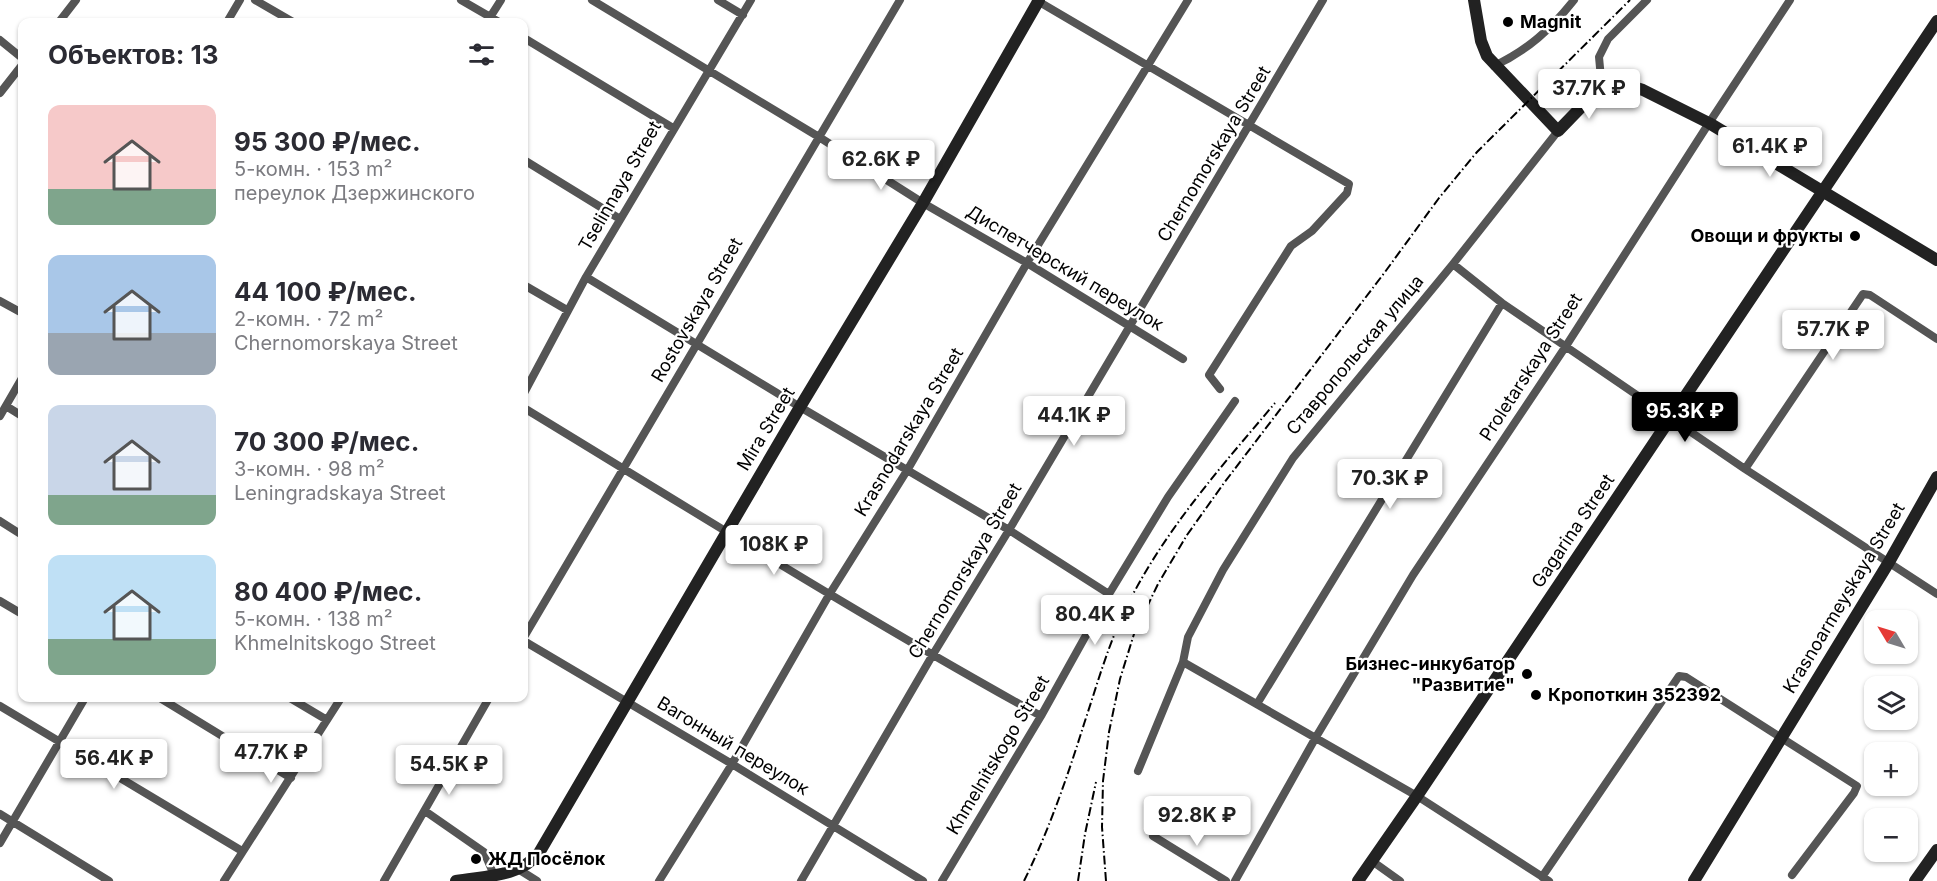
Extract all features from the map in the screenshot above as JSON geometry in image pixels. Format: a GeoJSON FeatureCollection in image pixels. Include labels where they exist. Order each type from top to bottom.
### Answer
{"type":"FeatureCollection","features":[{"type":"Feature","properties":{"kind":"street"},"geometry":{"type":"LineString","coordinates":[[62,18],[76,0]]}},
{"type":"Feature","properties":{"kind":"street"},"geometry":{"type":"LineString","coordinates":[[229,18],[240,0]]}},
{"type":"Feature","properties":{"kind":"street"},"geometry":{"type":"LineString","coordinates":[[255,0],[286,18]]}},
{"type":"Feature","properties":{"kind":"street"},"geometry":{"type":"LineString","coordinates":[[461,0],[488,18]]}},
{"type":"Feature","properties":{"kind":"street"},"geometry":{"type":"LineString","coordinates":[[493,18],[501,0]]}},
{"type":"Feature","properties":{"kind":"street","name":"Диспетчерский переулок"},"geometry":{"type":"LineString","coordinates":[[592,0],[1183,359]]}},
{"type":"Feature","properties":{"kind":"street"},"geometry":{"type":"LineString","coordinates":[[718,0],[743,15]]}},
{"type":"Feature","properties":{"kind":"street","name":"Tselinnaya Street"},"geometry":{"type":"LineString","coordinates":[[528,385],[586,276],[751,0]]}},
{"type":"Feature","properties":{"kind":"street","name":"Rostovskaya Street"},"geometry":{"type":"LineString","coordinates":[[528,632],[900,0]]}},
{"type":"Feature","properties":{"kind":"street","name":"Krasnodarskaya Street"},"geometry":{"type":"LineString","coordinates":[[659,881],[732,764],[829,595],[908,469],[1028,263],[1188,0]]}},
{"type":"Feature","properties":{"kind":"street","name":"Chernomorskaya Street"},"geometry":{"type":"LineString","coordinates":[[801,881],[932,656],[1250,127],[1323,0]]}},
{"type":"Feature","properties":{"kind":"street"},"geometry":{"type":"LineString","coordinates":[[1474,0],[1481,41],[1487,56],[1558,131]]}},
{"type":"Feature","properties":{"kind":"street"},"geometry":{"type":"LineString","coordinates":[[1494,66],[1515,56],[1553,26],[1574,0]]}},
{"type":"Feature","properties":{"kind":"street"},"geometry":{"type":"LineString","coordinates":[[1647,0],[1608,39],[1599,57],[1602,89],[1624,84],[1643,90],[1709,123],[1822,192],[1937,258]]}},
{"type":"Feature","properties":{"kind":"street","name":"Proletarskaya Street"},"geometry":{"type":"LineString","coordinates":[[1235,881],[1316,737],[1413,575],[1566,346],[1791,0]]}},
{"type":"Feature","properties":{"kind":"street"},"geometry":{"type":"LineString","coordinates":[[1038,1],[1349,184],[1347,193],[1312,231],[1291,246],[1215,365],[1209,375],[1220,389]]}},
{"type":"Feature","properties":{"kind":"street","name":"Mira Street"},"geometry":{"type":"LineString","coordinates":[[518,869],[532,862],[539,853],[726,531],[923,203],[1038,1]]}},
{"type":"Feature","properties":{"kind":"street","name":"Gagarina Street"},"geometry":{"type":"LineString","coordinates":[[1358,881],[1418,796],[1937,21]]}},
{"type":"Feature","properties":{"kind":"street"},"geometry":{"type":"LineString","coordinates":[[0,40],[18,55]]}},
{"type":"Feature","properties":{"kind":"street"},"geometry":{"type":"LineString","coordinates":[[528,40],[674,128]]}},
{"type":"Feature","properties":{"kind":"street"},"geometry":{"type":"LineString","coordinates":[[0,93],[18,70]]}},
{"type":"Feature","properties":{"kind":"street","name":"Ставропольская улица"},"geometry":{"type":"LineString","coordinates":[[1138,771],[1183,662],[1188,637],[1223,570],[1278,480],[1558,131],[1602,89]]}},
{"type":"Feature","properties":{"kind":"street"},"geometry":{"type":"LineString","coordinates":[[528,162],[620,219]]}},
{"type":"Feature","properties":{"kind":"street"},"geometry":{"type":"LineString","coordinates":[[1453,264],[1502,303],[1670,418],[1937,594]]}},
{"type":"Feature","properties":{"kind":"street"},"geometry":{"type":"LineString","coordinates":[[586,276],[1009,530],[1109,594]]}},
{"type":"Feature","properties":{"kind":"street"},"geometry":{"type":"LineString","coordinates":[[528,287],[567,310]]}},
{"type":"Feature","properties":{"kind":"street"},"geometry":{"type":"LineString","coordinates":[[1745,469],[1863,294],[1870,295],[1937,339]]}},
{"type":"Feature","properties":{"kind":"street"},"geometry":{"type":"LineString","coordinates":[[0,301],[18,311]]}},
{"type":"Feature","properties":{"kind":"street"},"geometry":{"type":"LineString","coordinates":[[1257,704],[1502,303]]}},
{"type":"Feature","properties":{"kind":"street"},"geometry":{"type":"LineString","coordinates":[[0,416],[18,385]]}},
{"type":"Feature","properties":{"kind":"street","name":"Khmelnitskogo Street"},"geometry":{"type":"LineString","coordinates":[[942,881],[1168,497],[1235,401]]}},
{"type":"Feature","properties":{"kind":"street"},"geometry":{"type":"LineString","coordinates":[[6,406],[18,414]]}},
{"type":"Feature","properties":{"kind":"street"},"geometry":{"type":"LineString","coordinates":[[528,410],[829,595],[932,656],[1041,716]]}},
{"type":"Feature","properties":{"kind":"street","name":"Krasnoarmeyskaya Street"},"geometry":{"type":"LineString","coordinates":[[1694,881],[1888,562],[1937,477]]}},
{"type":"Feature","properties":{"kind":"street"},"geometry":{"type":"LineString","coordinates":[[0,521],[18,532]]}},
{"type":"Feature","properties":{"kind":"street"},"geometry":{"type":"LineString","coordinates":[[0,601],[18,612]]}},
{"type":"Feature","properties":{"kind":"street","name":"Вагонный переулок"},"geometry":{"type":"LineString","coordinates":[[528,641],[924,881]]}},
{"type":"Feature","properties":{"kind":"street"},"geometry":{"type":"LineString","coordinates":[[1183,662],[1418,796],[1545,879],[1679,676],[1686,677],[1857,786],[1792,875]]}},
{"type":"Feature","properties":{"kind":"street"},"geometry":{"type":"LineString","coordinates":[[0,843],[83,702]]}},
{"type":"Feature","properties":{"kind":"street"},"geometry":{"type":"LineString","coordinates":[[167,702],[291,778]]}},
{"type":"Feature","properties":{"kind":"street"},"geometry":{"type":"LineString","coordinates":[[297,702],[327,720]]}},
{"type":"Feature","properties":{"kind":"street"},"geometry":{"type":"LineString","coordinates":[[224,881],[338,702]]}},
{"type":"Feature","properties":{"kind":"street"},"geometry":{"type":"LineString","coordinates":[[384,881],[487,702]]}},
{"type":"Feature","properties":{"kind":"street"},"geometry":{"type":"LineString","coordinates":[[0,706],[242,851]]}},
{"type":"Feature","properties":{"kind":"street"},"geometry":{"type":"LineString","coordinates":[[425,812],[484,852],[494,875]]}},
{"type":"Feature","properties":{"kind":"street"},"geometry":{"type":"LineString","coordinates":[[0,814],[109,881]]}},
{"type":"Feature","properties":{"kind":"street"},"geometry":{"type":"LineString","coordinates":[[1153,836],[1226,881]]}},
{"type":"Feature","properties":{"kind":"street"},"geometry":{"type":"LineString","coordinates":[[1915,881],[1937,850]]}},
{"type":"Feature","properties":{"kind":"street"},"geometry":{"type":"LineString","coordinates":[[1372,861],[1400,881]]}},
{"type":"Feature","properties":{"kind":"street"},"geometry":{"type":"LineString","coordinates":[[456,881],[518,869],[537,881]]}},
{"type":"Feature","properties":{"kind":"railway"},"geometry":{"type":"LineString","coordinates":[[1106,881],[1102,827],[1103,781],[1109,732],[1120,679],[1134,634],[1158,584],[1187,535],[1439,198],[1477,152],[1630,0]]}},
{"type":"Feature","properties":{"kind":"railway"},"geometry":{"type":"LineString","coordinates":[[1024,881],[1057,804],[1108,651],[1126,608],[1157,553],[1175,527],[1275,403]]}},
{"type":"Feature","properties":{"kind":"railway"},"geometry":{"type":"LineString","coordinates":[[1078,881],[1096,782]]}},
{"type":"Feature","properties":{"kind":"place","name":"Magnit"},"geometry":{"type":"Point","coordinates":[1508,22]}},
{"type":"Feature","properties":{"kind":"place","name":"Овощи и фрукты"},"geometry":{"type":"Point","coordinates":[1855,236]}},
{"type":"Feature","properties":{"kind":"place","name":"Бизнес-инкубатор \"Развитие\""},"geometry":{"type":"Point","coordinates":[1527,674]}},
{"type":"Feature","properties":{"kind":"place","name":"Кропоткин 352392"},"geometry":{"type":"Point","coordinates":[1536,695]}},
{"type":"Feature","properties":{"kind":"place","name":"ЖД Посёлок"},"geometry":{"type":"Point","coordinates":[476,859]}}]}
